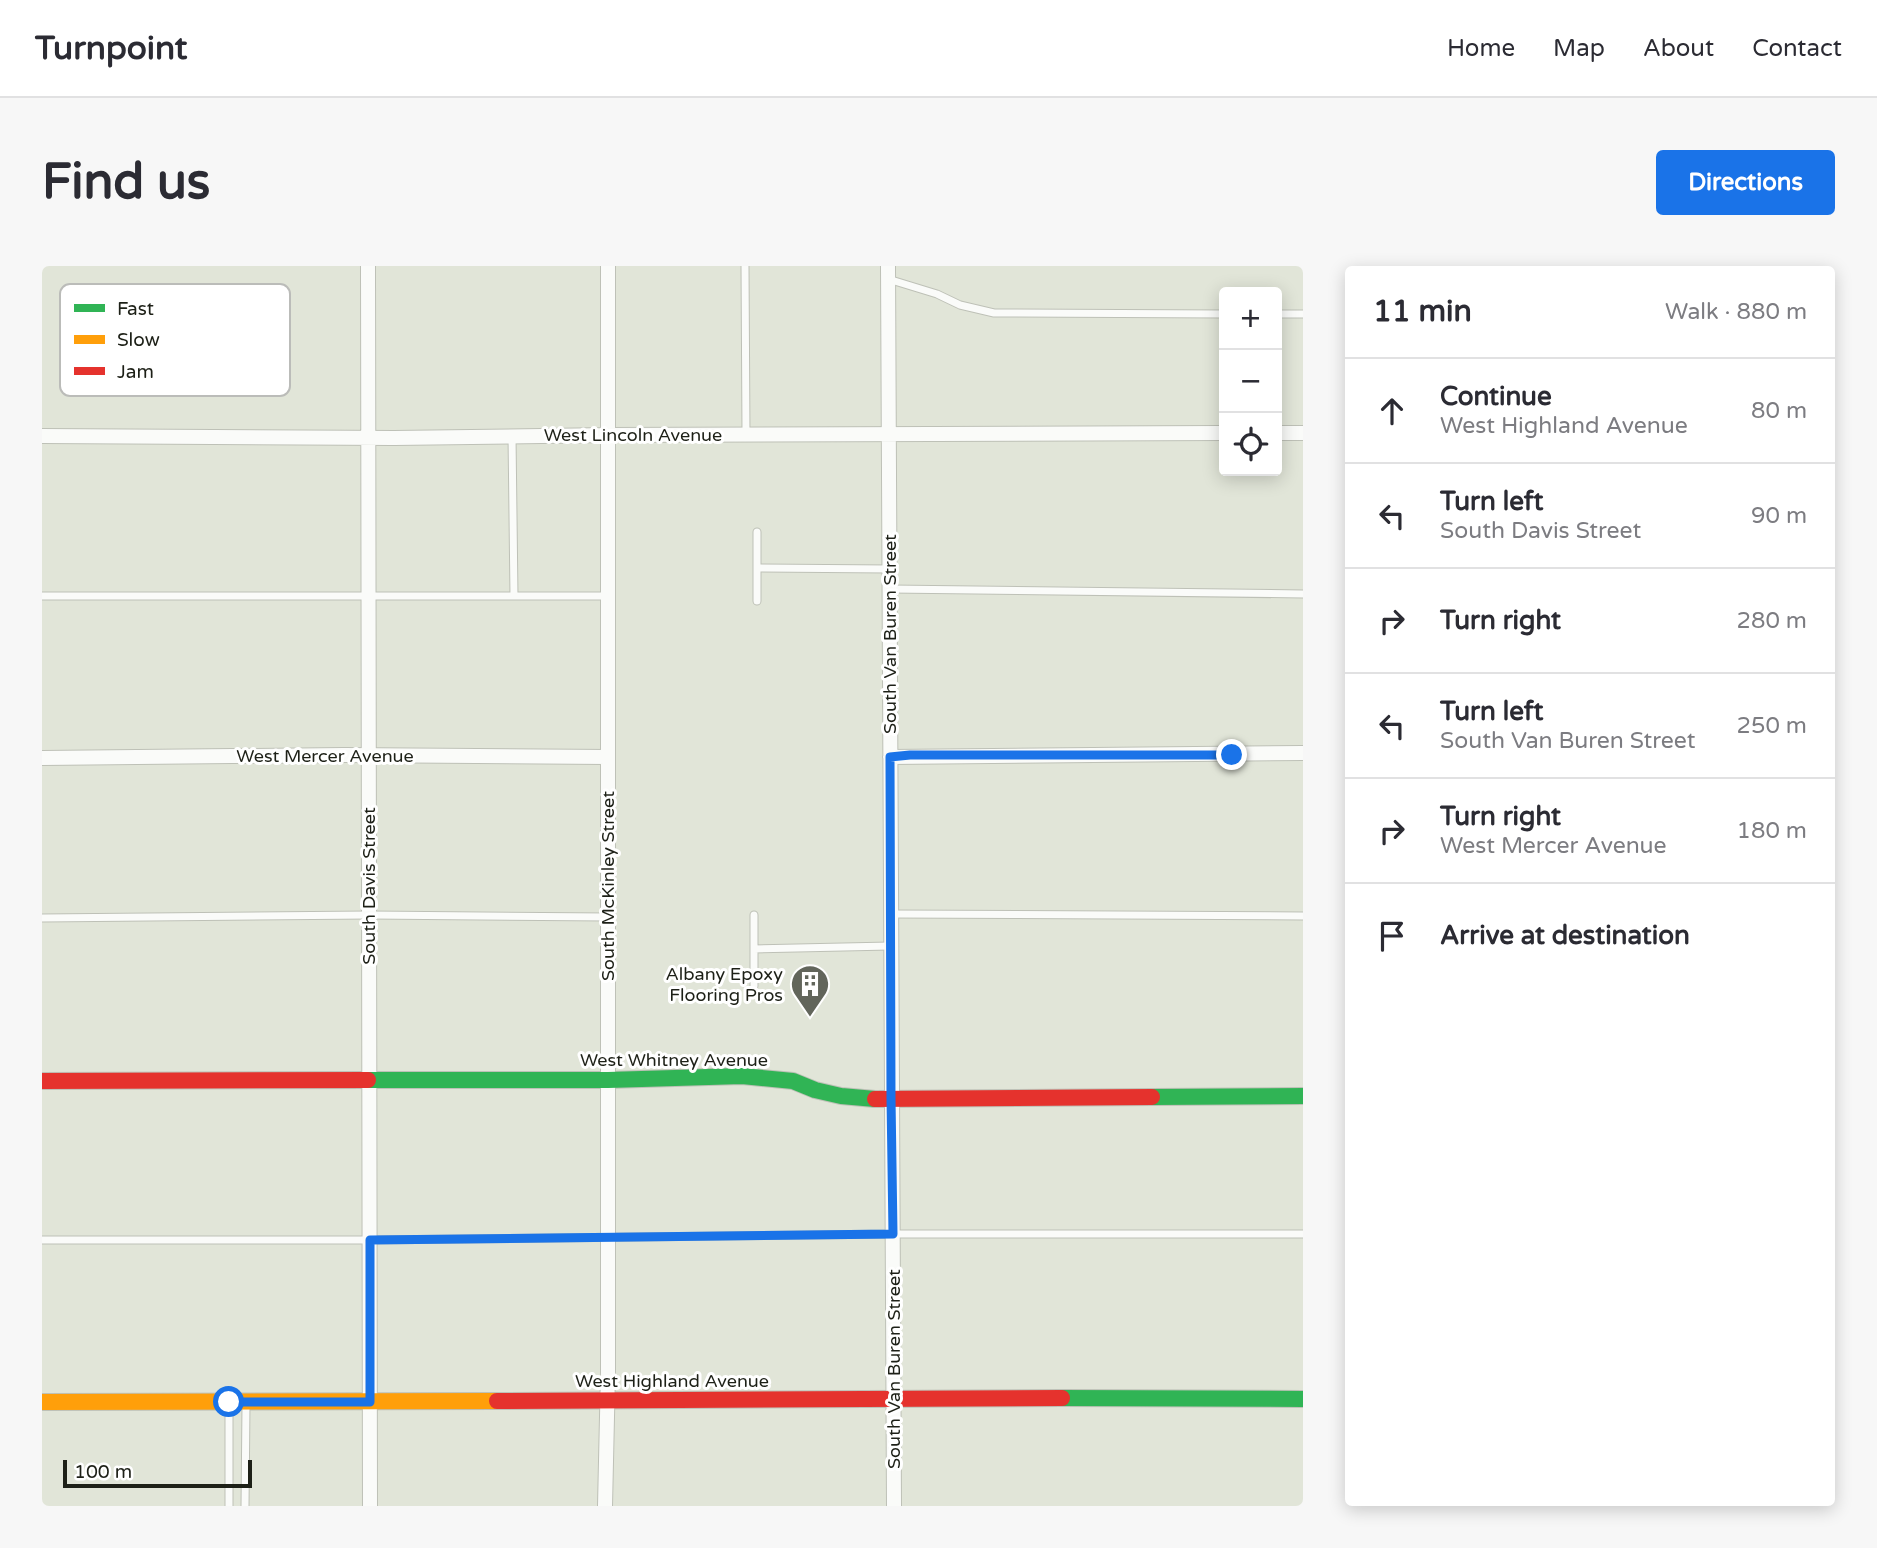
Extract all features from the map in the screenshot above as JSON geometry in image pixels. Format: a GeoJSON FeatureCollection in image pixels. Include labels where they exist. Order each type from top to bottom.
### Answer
{"type":"FeatureCollection","features":[{"type":"Feature","properties":{"kind":"street","name":"South Davis Street"},"geometry":{"type":"LineString","coordinates":[[368,266],[370,1506]]}},
{"type":"Feature","properties":{"kind":"street","name":"South McKinley Street"},"geometry":{"type":"LineString","coordinates":[[605,1506],[608,1236],[608,266]]}},
{"type":"Feature","properties":{"kind":"street","name":"South Van Buren Street"},"geometry":{"type":"LineString","coordinates":[[888,272],[894,1506]]}},
{"type":"Feature","properties":{"kind":"street","name":"West Lincoln Avenue"},"geometry":{"type":"LineString","coordinates":[[42,436],[1219,433]]}},
{"type":"Feature","properties":{"kind":"street"},"geometry":{"type":"LineString","coordinates":[[1282,433],[1303,433]]}},
{"type":"Feature","properties":{"kind":"street"},"geometry":{"type":"LineString","coordinates":[[890,757],[1303,753]]}},
{"type":"Feature","properties":{"kind":"street","name":"West Mercer Avenue"},"geometry":{"type":"LineString","coordinates":[[42,758],[608,757]]}},
{"type":"Feature","properties":{"kind":"street","name":"West Whitney Avenue"},"geometry":{"type":"LineString","coordinates":[[42,1080],[608,1080],[742,1076],[793,1081],[816,1090],[866,1099],[1303,1096]]}},
{"type":"Feature","properties":{"kind":"street","name":"West Highland Avenue"},"geometry":{"type":"LineString","coordinates":[[42,1402],[1303,1399]]}},
{"type":"Feature","properties":{"kind":"lane"},"geometry":{"type":"LineString","coordinates":[[745,266],[746,435]]}},
{"type":"Feature","properties":{"kind":"lane"},"geometry":{"type":"LineString","coordinates":[[888,272],[960,305],[993,313],[1219,314]]}},
{"type":"Feature","properties":{"kind":"lane"},"geometry":{"type":"LineString","coordinates":[[1282,314],[1303,314]]}},
{"type":"Feature","properties":{"kind":"lane"},"geometry":{"type":"LineString","coordinates":[[512,435],[514,596]]}},
{"type":"Feature","properties":{"kind":"lane"},"geometry":{"type":"LineString","coordinates":[[757,532],[757,601]]}},
{"type":"Feature","properties":{"kind":"lane"},"geometry":{"type":"LineString","coordinates":[[757,568],[890,569]]}},
{"type":"Feature","properties":{"kind":"lane"},"geometry":{"type":"LineString","coordinates":[[890,589],[1303,594]]}},
{"type":"Feature","properties":{"kind":"lane"},"geometry":{"type":"LineString","coordinates":[[42,596],[608,596]]}},
{"type":"Feature","properties":{"kind":"lane"},"geometry":{"type":"LineString","coordinates":[[891,914],[1303,916]]}},
{"type":"Feature","properties":{"kind":"lane"},"geometry":{"type":"LineString","coordinates":[[42,918],[370,915],[608,917]]}},
{"type":"Feature","properties":{"kind":"lane"},"geometry":{"type":"LineString","coordinates":[[754,915],[754,986]]}},
{"type":"Feature","properties":{"kind":"lane"},"geometry":{"type":"LineString","coordinates":[[754,949],[890,946]]}},
{"type":"Feature","properties":{"kind":"lane"},"geometry":{"type":"LineString","coordinates":[[42,1240],[1303,1234]]}},
{"type":"Feature","properties":{"kind":"lane"},"geometry":{"type":"LineString","coordinates":[[229,1402],[229,1506]]}},
{"type":"Feature","properties":{"kind":"lane"},"geometry":{"type":"LineString","coordinates":[[245,1506],[246,1402]]}},
{"type":"Feature","properties":{"kind":"traffic: fast"},"geometry":{"type":"LineString","coordinates":[[368,1080],[608,1080],[742,1076],[793,1081],[841,1096],[875,1099]]}},
{"type":"Feature","properties":{"kind":"traffic: fast"},"geometry":{"type":"LineString","coordinates":[[1152,1097],[1303,1096]]}},
{"type":"Feature","properties":{"kind":"traffic: fast"},"geometry":{"type":"LineString","coordinates":[[1062,1398],[1303,1399]]}},
{"type":"Feature","properties":{"kind":"traffic: slow"},"geometry":{"type":"LineString","coordinates":[[42,1402],[497,1401]]}},
{"type":"Feature","properties":{"kind":"traffic: jam"},"geometry":{"type":"LineString","coordinates":[[42,1081],[368,1080]]}},
{"type":"Feature","properties":{"kind":"traffic: jam"},"geometry":{"type":"LineString","coordinates":[[875,1099],[1152,1097]]}},
{"type":"Feature","properties":{"kind":"traffic: jam"},"geometry":{"type":"LineString","coordinates":[[497,1401],[1062,1398]]}},
{"type":"Feature","properties":{"kind":"place","name":"Albany Epoxy Flooring Pros"},"geometry":{"type":"Point","coordinates":[810,1018]}},
{"type":"Feature","properties":{"kind":"route"},"geometry":{"type":"LineString","coordinates":[[229,1402],[370,1402],[370,1240],[893,1234],[890,757],[1232,755]]}}]}
